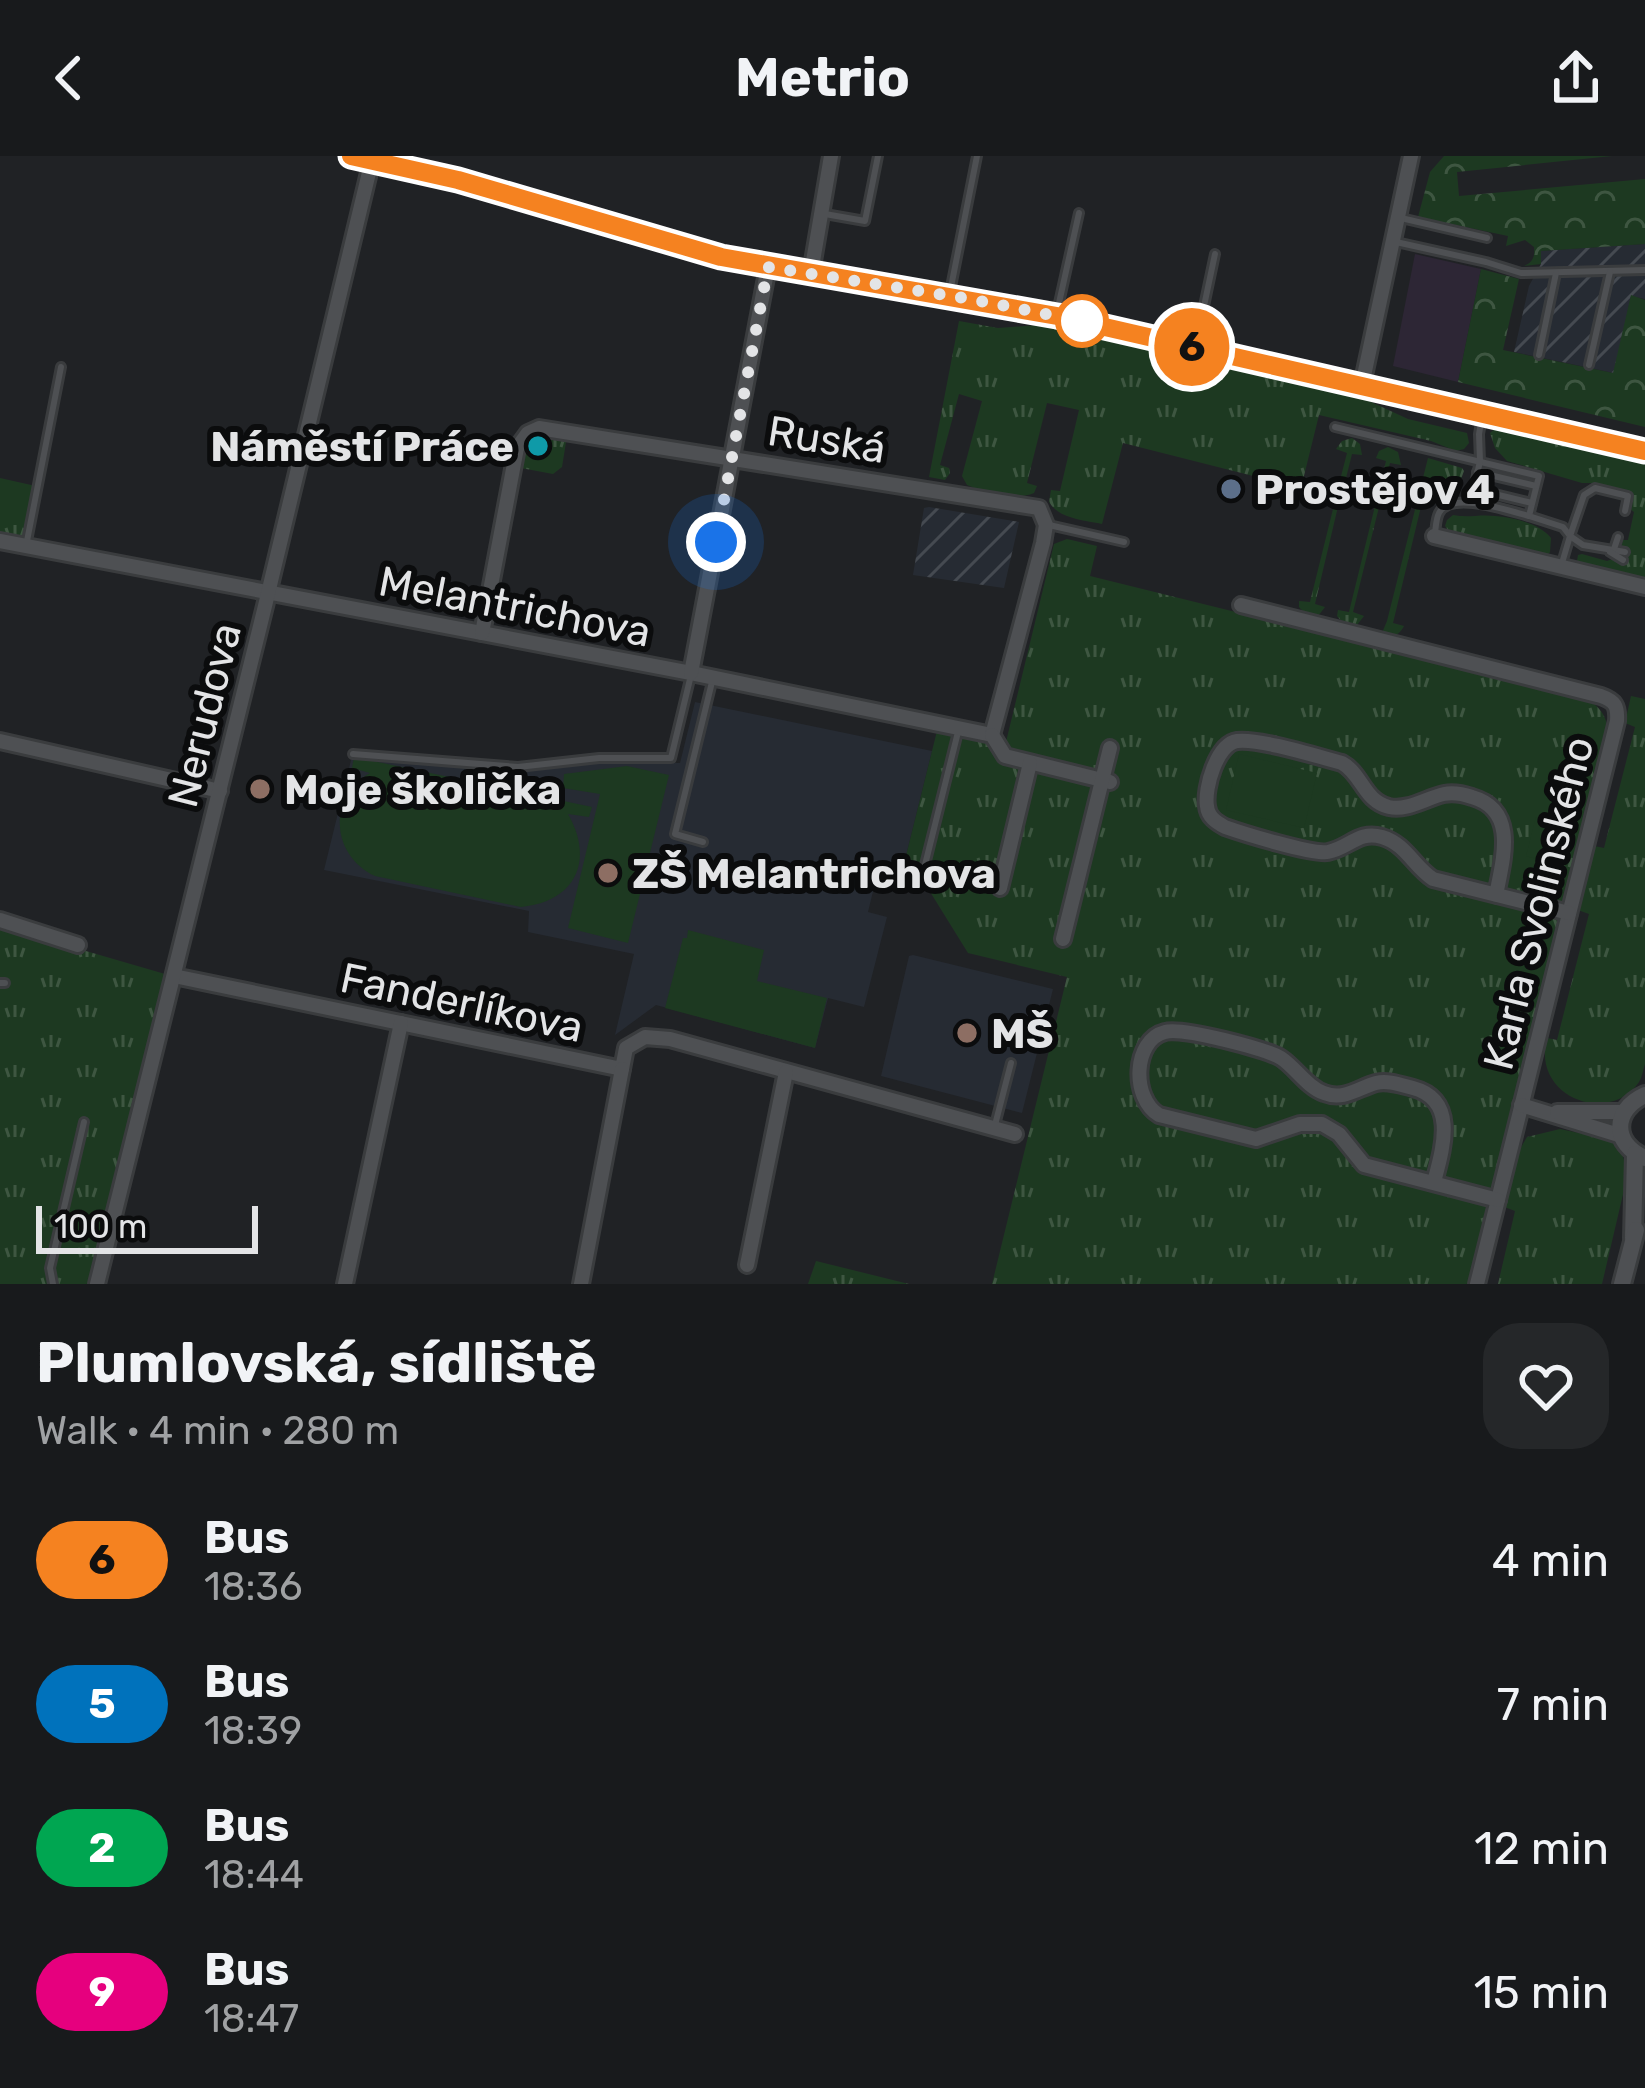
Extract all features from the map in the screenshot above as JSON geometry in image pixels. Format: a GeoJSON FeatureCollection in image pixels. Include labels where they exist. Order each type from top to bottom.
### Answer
{"type":"FeatureCollection","features":[{"type":"Feature","properties":{"kind":"main road"},"geometry":{"type":"LineString","coordinates":[[358,157],[472,184],[689,249],[1057,316],[1645,451]]}},
{"type":"Feature","properties":{"kind":"street"},"geometry":{"type":"LineString","coordinates":[[811,273],[831,156]]}},
{"type":"Feature","properties":{"kind":"street"},"geometry":{"type":"LineString","coordinates":[[1362,386],[1411,156]]}},
{"type":"Feature","properties":{"kind":"street","name":"Nerudova"},"geometry":{"type":"LineString","coordinates":[[97,1284],[268,592],[358,157]]}},
{"type":"Feature","properties":{"kind":"street"},"geometry":{"type":"LineString","coordinates":[[692,673],[768,267]]}},
{"type":"Feature","properties":{"kind":"street","name":"Ruská"},"geometry":{"type":"LineString","coordinates":[[482,633],[517,448],[528,433],[539,428],[1039,508],[1046,525]]}},
{"type":"Feature","properties":{"kind":"street"},"geometry":{"type":"LineString","coordinates":[[1046,525],[992,735],[1005,756],[1107,782]]}},
{"type":"Feature","properties":{"kind":"street"},"geometry":{"type":"LineString","coordinates":[[1434,536],[1645,587]]}},
{"type":"Feature","properties":{"kind":"street","name":"Melantrichova"},"geometry":{"type":"LineString","coordinates":[[0,541],[992,735]]}},
{"type":"Feature","properties":{"kind":"street","name":"Karla Svolinského"},"geometry":{"type":"LineString","coordinates":[[1241,605],[1614,703],[1617,721],[1477,1284]]}},
{"type":"Feature","properties":{"kind":"street"},"geometry":{"type":"LineString","coordinates":[[0,741],[220,791]]}},
{"type":"Feature","properties":{"kind":"street"},"geometry":{"type":"LineString","coordinates":[[1496,895],[1503,826],[1495,810],[1482,800],[1452,793],[1390,807],[1372,799],[1342,763],[1248,741],[1232,742],[1219,754],[1206,806],[1219,825],[1325,852],[1362,836],[1384,837],[1401,846],[1430,878],[1569,914]]}},
{"type":"Feature","properties":{"kind":"street"},"geometry":{"type":"LineString","coordinates":[[1063,940],[1107,782],[1110,748]]}},
{"type":"Feature","properties":{"kind":"street"},"geometry":{"type":"LineString","coordinates":[[1000,888],[1030,764]]}},
{"type":"Feature","properties":{"kind":"street"},"geometry":{"type":"LineString","coordinates":[[0,920],[78,945]]}},
{"type":"Feature","properties":{"kind":"street","name":"Fanderlíkova"},"geometry":{"type":"LineString","coordinates":[[174,976],[622,1069],[626,1048],[645,1037],[670,1040],[1016,1134]]}},
{"type":"Feature","properties":{"kind":"street"},"geometry":{"type":"LineString","coordinates":[[345,1284],[401,1023]]}},
{"type":"Feature","properties":{"kind":"street"},"geometry":{"type":"LineString","coordinates":[[1434,1182],[1444,1124],[1438,1104],[1426,1092],[1382,1082],[1346,1095],[1325,1094],[1275,1055],[1186,1031],[1162,1032],[1146,1049],[1139,1088],[1146,1104],[1159,1115],[1256,1139],[1295,1125],[1322,1124],[1339,1134],[1364,1166],[1498,1200]]}},
{"type":"Feature","properties":{"kind":"street"},"geometry":{"type":"LineString","coordinates":[[580,1284],[622,1069]]}},
{"type":"Feature","properties":{"kind":"street"},"geometry":{"type":"LineString","coordinates":[[746,1265],[785,1072]]}},
{"type":"Feature","properties":{"kind":"street"},"geometry":{"type":"LineString","coordinates":[[1633,1238],[1640,1156],[1622,1136],[1620,1126],[1624,1112],[1645,1095]]}},
{"type":"Feature","properties":{"kind":"street"},"geometry":{"type":"LineString","coordinates":[[1521,1105],[1622,1136]]}},
{"type":"Feature","properties":{"kind":"street"},"geometry":{"type":"LineString","coordinates":[[1544,1111],[1624,1112]]}},
{"type":"Feature","properties":{"kind":"street"},"geometry":{"type":"LineString","coordinates":[[1622,1284],[1645,1206]]}},
{"type":"Feature","properties":{"kind":"lane"},"geometry":{"type":"LineString","coordinates":[[821,214],[865,221],[878,156]]}},
{"type":"Feature","properties":{"kind":"lane"},"geometry":{"type":"LineString","coordinates":[[950,296],[977,156]]}},
{"type":"Feature","properties":{"kind":"lane"},"geometry":{"type":"LineString","coordinates":[[1057,316],[1079,213]]}},
{"type":"Feature","properties":{"kind":"lane"},"geometry":{"type":"LineString","coordinates":[[1398,218],[1487,238]]}},
{"type":"Feature","properties":{"kind":"lane"},"geometry":{"type":"LineString","coordinates":[[1393,241],[1521,273],[1645,270]]}},
{"type":"Feature","properties":{"kind":"lane"},"geometry":{"type":"LineString","coordinates":[[1196,347],[1215,254]]}},
{"type":"Feature","properties":{"kind":"lane"},"geometry":{"type":"LineString","coordinates":[[1589,365],[1610,272]]}},
{"type":"Feature","properties":{"kind":"lane"},"geometry":{"type":"LineString","coordinates":[[1539,355],[1556,273]]}},
{"type":"Feature","properties":{"kind":"lane"},"geometry":{"type":"LineString","coordinates":[[26,547],[61,368]]}},
{"type":"Feature","properties":{"kind":"lane"},"geometry":{"type":"LineString","coordinates":[[1471,502],[1483,413]]}},
{"type":"Feature","properties":{"kind":"lane"},"geometry":{"type":"LineString","coordinates":[[1335,428],[1539,476],[1529,516]]}},
{"type":"Feature","properties":{"kind":"lane"},"geometry":{"type":"LineString","coordinates":[[1478,472],[1536,486]]}},
{"type":"Feature","properties":{"kind":"lane"},"geometry":{"type":"LineString","coordinates":[[1561,567],[1584,495],[1595,488],[1628,496],[1624,511]]}},
{"type":"Feature","properties":{"kind":"lane"},"geometry":{"type":"LineString","coordinates":[[1474,489],[1532,503]]}},
{"type":"Feature","properties":{"kind":"lane"},"geometry":{"type":"LineString","coordinates":[[1434,536],[1445,506],[1471,502],[1563,527],[1583,545],[1624,556]]}},
{"type":"Feature","properties":{"kind":"lane"},"geometry":{"type":"LineString","coordinates":[[1046,525],[1124,542]]}},
{"type":"Feature","properties":{"kind":"lane"},"geometry":{"type":"LineString","coordinates":[[1612,550],[1618,537]]}},
{"type":"Feature","properties":{"kind":"lane"},"geometry":{"type":"LineString","coordinates":[[353,754],[518,767],[599,758],[670,758],[692,673]]}},
{"type":"Feature","properties":{"kind":"lane"},"geometry":{"type":"LineString","coordinates":[[703,842],[675,834],[712,678]]}},
{"type":"Feature","properties":{"kind":"lane"},"geometry":{"type":"LineString","coordinates":[[921,881],[959,728]]}},
{"type":"Feature","properties":{"kind":"lane"},"geometry":{"type":"LineString","coordinates":[[994,1129],[1011,1063]]}},
{"type":"Feature","properties":{"kind":"lane"},"geometry":{"type":"LineString","coordinates":[[53,1284],[50,1268],[83,1122]]}},
{"type":"Feature","properties":{"kind":"shaded area"},"geometry":{"type":"Polygon","coordinates":[[[1645,244],[1645,299],[1631,296],[1614,373],[1514,352],[1529,286],[1541,264],[1540,251],[1645,244]]]}},
{"type":"Feature","properties":{"kind":"shaded area"},"geometry":{"type":"Polygon","coordinates":[[[1415,254],[1481,269],[1458,382],[1393,366],[1415,254]]]}},
{"type":"Feature","properties":{"kind":"shaded area"},"geometry":{"type":"Polygon","coordinates":[[[924,508],[1019,522],[1004,588],[913,575],[924,508]]]}},
{"type":"Feature","properties":{"kind":"shaded area","name":"ZŠ Melantrichova"},"geometry":{"type":"Polygon","coordinates":[[[695,702],[932,751],[901,876],[878,871],[868,912],[887,917],[864,1007],[828,998],[815,1048],[656,1005],[615,1035],[634,954],[528,932],[529,911],[324,870],[352,756],[520,772],[613,762],[680,763],[695,702]]]}},
{"type":"Feature","properties":{"kind":"shaded area","name":"MŠ"},"geometry":{"type":"Polygon","coordinates":[[[909,956],[1053,989],[1022,1113],[881,1076],[909,956]]]}},
{"type":"Feature","properties":{"kind":"green space"},"geometry":{"type":"Polygon","coordinates":[[[1444,156],[1612,156],[1457,172],[1459,196],[1645,179],[1645,244],[1541,251],[1541,264],[1524,266],[1534,254],[1534,247],[1525,240],[1506,246],[1508,236],[1418,217],[1430,172],[1444,156]]]}},
{"type":"Feature","properties":{"kind":"green space"},"geometry":{"type":"Polygon","coordinates":[[[1481,269],[1519,279],[1503,350],[1613,373],[1631,295],[1645,300],[1645,427],[1458,382],[1481,269]]]}},
{"type":"Feature","properties":{"kind":"green space"},"geometry":{"type":"Polygon","coordinates":[[[959,321],[998,328],[1051,324],[1356,395],[1408,419],[1467,433],[1469,443],[1456,451],[1319,415],[1301,488],[1123,443],[1102,524],[1080,520],[1059,512],[1049,502],[1051,490],[1060,491],[1079,410],[1047,403],[1027,483],[1037,486],[1034,493],[1001,495],[967,485],[962,476],[982,401],[959,394],[940,465],[950,473],[945,480],[929,477],[959,321]]]}},
{"type":"Feature","properties":{"kind":"green space"},"geometry":{"type":"Polygon","coordinates":[[[1496,428],[1645,462],[1645,578],[1577,561],[1582,554],[1607,561],[1618,557],[1623,540],[1628,540],[1633,493],[1507,461],[1490,433],[1496,428]]]}},
{"type":"Feature","properties":{"kind":"green space"},"geometry":{"type":"Polygon","coordinates":[[[547,434],[567,436],[562,467],[553,474],[521,468],[531,442],[547,434]]]}},
{"type":"Feature","properties":{"kind":"green space"},"geometry":{"type":"Polygon","coordinates":[[[1352,438],[1360,444],[1362,455],[1352,454],[1343,490],[1352,496],[1340,498],[1315,604],[1325,607],[1318,616],[1307,616],[1299,601],[1310,602],[1336,497],[1327,494],[1329,487],[1338,488],[1347,453],[1336,449],[1352,438]]]}},
{"type":"Feature","properties":{"kind":"green space"},"geometry":{"type":"Polygon","coordinates":[[[1388,447],[1398,452],[1401,465],[1390,463],[1381,499],[1391,506],[1379,507],[1353,612],[1364,616],[1357,625],[1345,625],[1338,610],[1349,612],[1375,506],[1365,498],[1377,498],[1386,461],[1376,458],[1388,447]]]}},
{"type":"Feature","properties":{"kind":"green space"},"geometry":{"type":"Polygon","coordinates":[[[1428,458],[1464,471],[1456,492],[1425,490],[1393,623],[1404,626],[1389,635],[1382,633],[1428,458]]]}},
{"type":"Feature","properties":{"kind":"green space"},"geometry":{"type":"Polygon","coordinates":[[[0,478],[40,487],[29,546],[0,541],[0,478]]]}},
{"type":"Feature","properties":{"kind":"green space"},"geometry":{"type":"Polygon","coordinates":[[[1453,515],[1526,522],[1551,538],[1550,552],[1546,557],[1448,530],[1447,520],[1453,515]]]}},
{"type":"Feature","properties":{"kind":"green space"},"geometry":{"type":"Polygon","coordinates":[[[1067,539],[1097,546],[1090,576],[1584,698],[1603,714],[1607,738],[1470,1284],[992,1284],[1067,977],[968,953],[924,882],[901,876],[937,731],[1005,746],[1054,544],[1067,539]]]}},
{"type":"Feature","properties":{"kind":"green space"},"geometry":{"type":"Polygon","coordinates":[[[1631,696],[1645,699],[1645,1064],[1639,1082],[1626,1095],[1592,1103],[1576,1099],[1550,1076],[1545,1059],[1547,1038],[1557,1040],[1589,914],[1578,910],[1594,846],[1604,848],[1635,727],[1625,723],[1631,696]]]}},
{"type":"Feature","properties":{"kind":"green space"},"geometry":{"type":"Polygon","coordinates":[[[1239,754],[1317,773],[1304,828],[1226,810],[1239,754]]]}},
{"type":"Feature","properties":{"kind":"green space"},"geometry":{"type":"Polygon","coordinates":[[[354,757],[592,807],[589,817],[568,814],[580,848],[575,876],[555,897],[521,907],[375,876],[350,855],[340,826],[346,797],[370,773],[352,768],[354,757]]]}},
{"type":"Feature","properties":{"kind":"green space"},"geometry":{"type":"Polygon","coordinates":[[[627,766],[669,775],[628,943],[568,928],[600,794],[563,788],[564,774],[627,766]]]}},
{"type":"Feature","properties":{"kind":"green space"},"geometry":{"type":"Polygon","coordinates":[[[1536,817],[1558,823],[1549,862],[1526,856],[1536,817]]]}},
{"type":"Feature","properties":{"kind":"green space"},"geometry":{"type":"Polygon","coordinates":[[[0,926],[165,974],[88,1284],[0,1284],[0,926]]]}},
{"type":"Feature","properties":{"kind":"green space"},"geometry":{"type":"Polygon","coordinates":[[[688,930],[764,950],[757,981],[827,998],[815,1048],[665,1008],[688,930]]]}},
{"type":"Feature","properties":{"kind":"green space"},"geometry":{"type":"Polygon","coordinates":[[[1560,1129],[1612,1140],[1628,1173],[1602,1284],[1498,1284],[1515,1211],[1502,1206],[1517,1154],[1527,1137],[1560,1129]]]}},
{"type":"Feature","properties":{"kind":"green space"},"geometry":{"type":"Polygon","coordinates":[[[816,1261],[909,1284],[808,1284],[816,1261]]]}},
{"type":"Feature","properties":{"kind":"bus line","name":"6"},"geometry":{"type":"LineString","coordinates":[[351,156],[458,180],[721,257],[1057,316],[1645,451]]}},
{"type":"Feature","properties":{"kind":"place","name":"Náměstí Práce"},"geometry":{"type":"Point","coordinates":[538,446]}},
{"type":"Feature","properties":{"kind":"place","name":"Prostějov 4"},"geometry":{"type":"Point","coordinates":[1231,489]}},
{"type":"Feature","properties":{"kind":"place","name":"Moje školička"},"geometry":{"type":"Point","coordinates":[260,789]}},
{"type":"Feature","properties":{"kind":"place","name":"ZŠ Melantrichova"},"geometry":{"type":"Point","coordinates":[608,873]}},
{"type":"Feature","properties":{"kind":"place","name":"MŠ"},"geometry":{"type":"Point","coordinates":[967,1033]}},
{"type":"Feature","properties":{"kind":"route"},"geometry":{"type":"LineString","coordinates":[[716,542],[768,267],[1092,323],[1082,321]]}}]}
